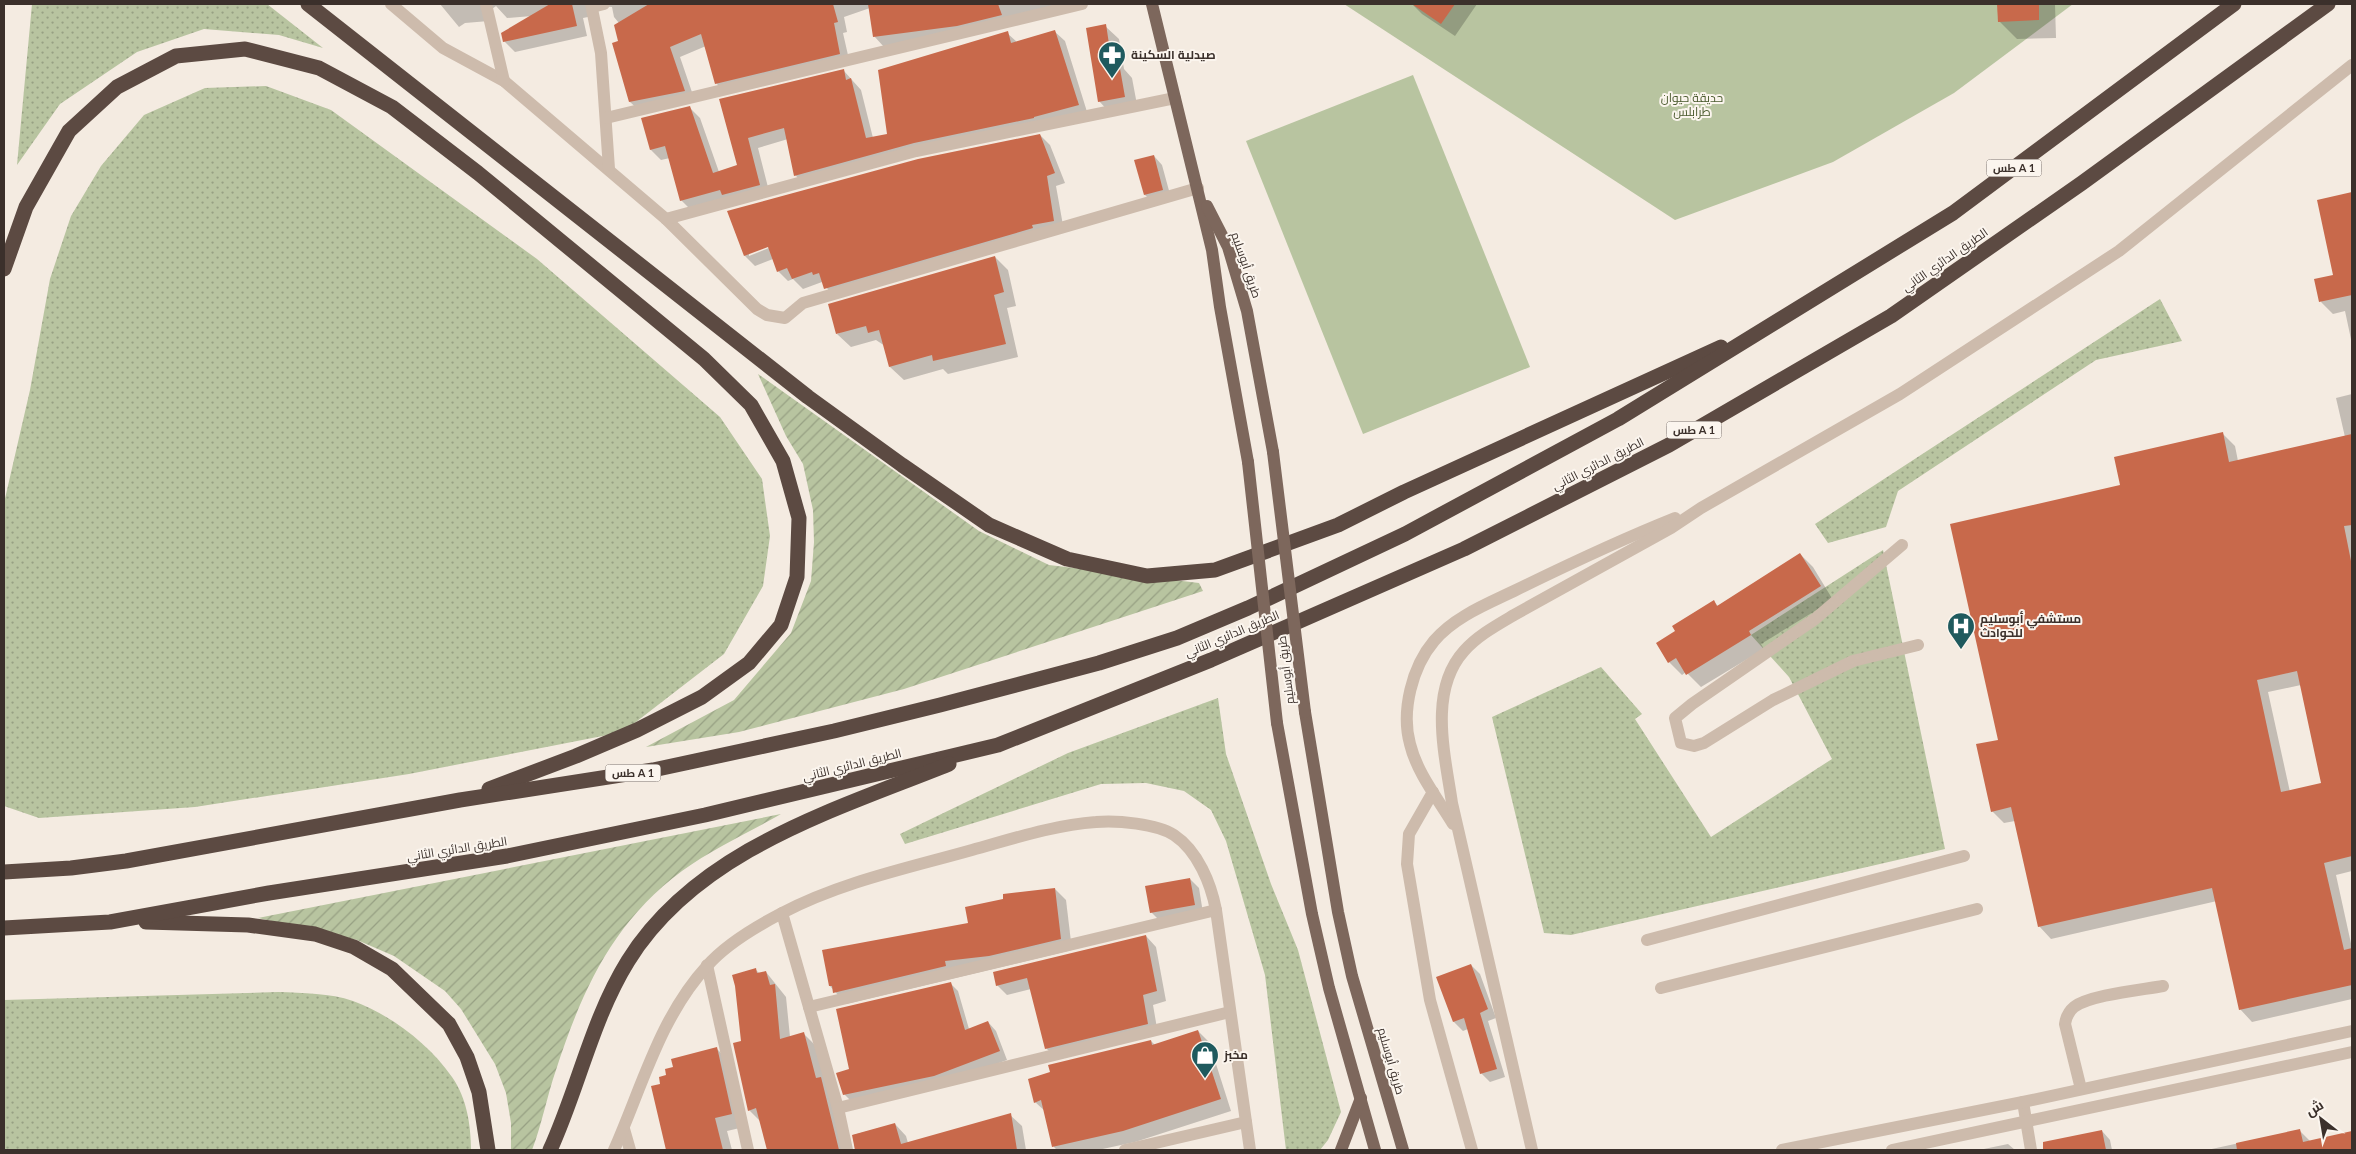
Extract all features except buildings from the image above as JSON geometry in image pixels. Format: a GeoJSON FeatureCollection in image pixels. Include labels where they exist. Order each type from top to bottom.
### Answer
{"type":"FeatureCollection","features":[{"type":"Feature","properties":{"kind":"highway"},"geometry":{"type":"LineString","coordinates":[[308,4],[808,397],[988,525],[1067,559],[1147,576],[1215,570],[1338,526],[1404,492],[1784,318]]}},
{"type":"Feature","properties":{"kind":"highway","name":"الطريق الدائري الثاني"},"geometry":{"type":"LineString","coordinates":[[4,872],[71,868],[126,861],[460,800],[653,770],[834,731],[1099,663],[1177,638],[1248,608],[1405,534],[1618,419],[1953,213],[2234,4]]}},
{"type":"Feature","properties":{"kind":"highway","name":"الطريق الدائري الثاني"},"geometry":{"type":"LineString","coordinates":[[4,928],[110,922],[269,893],[508,856],[705,815],[998,745],[1211,660],[1464,549],[1669,445],[1890,316],[2082,183],[2328,4]]}},
{"type":"Feature","properties":{"kind":"highway"},"geometry":{"type":"LineString","coordinates":[[4,269],[26,207],[69,131],[110,93],[117,87],[176,56],[245,49],[319,68],[392,106],[478,173],[704,359],[751,405],[783,461],[799,518],[797,577],[781,625],[750,663],[702,697],[637,730],[576,756],[460,800]]}},
{"type":"Feature","properties":{"kind":"highway"},"geometry":{"type":"LineString","coordinates":[[550,1150],[602,1015],[628,962],[654,926],[673,906],[694,888],[770,839],[865,798],[998,745]]}},
{"type":"Feature","properties":{"kind":"highway"},"geometry":{"type":"LineString","coordinates":[[110,922],[240,924],[315,934],[354,947],[392,969],[449,1024],[467,1057],[479,1092],[488,1150]]}},
{"type":"Feature","properties":{"kind":"main road","name":"طريق أبوسليم"},"geometry":{"type":"LineString","coordinates":[[1152,4],[1212,250],[1220,307],[1248,462],[1277,723],[1312,914],[1329,988],[1375,1150]]}},
{"type":"Feature","properties":{"kind":"main road","name":"طريق أبوسليم"},"geometry":{"type":"LineString","coordinates":[[1198,188],[1228,247],[1247,311],[1273,452],[1305,712],[1340,921],[1352,976],[1403,1150]]}},
{"type":"Feature","properties":{"kind":"main road"},"geometry":{"type":"LineString","coordinates":[[1341,1150],[1361,1098]]}},
{"type":"Feature","properties":{"kind":"street"},"geometry":{"type":"LineString","coordinates":[[391,4],[443,48],[504,81],[666,219],[757,309],[766,315],[786,318],[803,303],[1198,188]]}},
{"type":"Feature","properties":{"kind":"street"},"geometry":{"type":"LineString","coordinates":[[486,4],[504,81]]}},
{"type":"Feature","properties":{"kind":"street"},"geometry":{"type":"LineString","coordinates":[[604,4],[591,5],[601,53],[609,169]]}},
{"type":"Feature","properties":{"kind":"street"},"geometry":{"type":"LineString","coordinates":[[606,118],[1082,4]]}},
{"type":"Feature","properties":{"kind":"street"},"geometry":{"type":"LineString","coordinates":[[1532,1150],[1452,803],[1442,718],[1444,689],[1452,667],[1464,650],[1488,631],[1514,615],[1671,528],[1701,508],[1900,394],[2119,250],[2352,65]]}},
{"type":"Feature","properties":{"kind":"street"},"geometry":{"type":"LineString","coordinates":[[666,219],[916,152],[1175,98]]}},
{"type":"Feature","properties":{"kind":"street"},"geometry":{"type":"LineString","coordinates":[[1460,835],[1434,792],[1410,744],[1408,726],[1412,681],[1434,641],[1456,622],[1515,590],[1568,564],[1701,508]]}},
{"type":"Feature","properties":{"kind":"street"},"geometry":{"type":"LineString","coordinates":[[1902,546],[1816,619],[1692,704],[1675,718],[1682,743],[1694,746],[1704,744],[1774,700],[1853,661],[1918,645]]}},
{"type":"Feature","properties":{"kind":"street"},"geometry":{"type":"LineString","coordinates":[[1434,792],[1408,834],[1408,864],[1430,1000],[1472,1150]]}},
{"type":"Feature","properties":{"kind":"street"},"geometry":{"type":"LineString","coordinates":[[614,1150],[674,1009],[708,965],[730,946],[782,913],[866,879],[1040,832],[1097,822],[1142,824],[1174,835],[1191,850],[1205,875],[1216,910],[1250,1150]]}},
{"type":"Feature","properties":{"kind":"street"},"geometry":{"type":"LineString","coordinates":[[1647,940],[1964,856]]}},
{"type":"Feature","properties":{"kind":"street"},"geometry":{"type":"LineString","coordinates":[[1661,988],[1977,909]]}},
{"type":"Feature","properties":{"kind":"street"},"geometry":{"type":"LineString","coordinates":[[809,1007],[1216,910]]}},
{"type":"Feature","properties":{"kind":"street"},"geometry":{"type":"LineString","coordinates":[[782,913],[838,1108],[847,1150]]}},
{"type":"Feature","properties":{"kind":"street"},"geometry":{"type":"LineString","coordinates":[[708,965],[748,1150]]}},
{"type":"Feature","properties":{"kind":"street"},"geometry":{"type":"LineString","coordinates":[[2082,1089],[2065,1024],[2067,1015],[2074,1007],[2086,1000],[2163,986]]}},
{"type":"Feature","properties":{"kind":"street"},"geometry":{"type":"LineString","coordinates":[[838,1108],[1230,1012]]}},
{"type":"Feature","properties":{"kind":"street"},"geometry":{"type":"LineString","coordinates":[[1787,1150],[2023,1102],[2352,1031]]}},
{"type":"Feature","properties":{"kind":"street"},"geometry":{"type":"LineString","coordinates":[[1892,1150],[2352,1052]]}},
{"type":"Feature","properties":{"kind":"street"},"geometry":{"type":"LineString","coordinates":[[2149,1074],[2153,1094]]}},
{"type":"Feature","properties":{"kind":"street"},"geometry":{"type":"LineString","coordinates":[[2023,1102],[2031,1150]]}},
{"type":"Feature","properties":{"kind":"street"},"geometry":{"type":"LineString","coordinates":[[1124,1150],[1246,1122]]}},
{"type":"Feature","properties":{"kind":"street"},"geometry":{"type":"LineString","coordinates":[[624,1129],[630,1150]]}},
{"type":"Feature","properties":{"kind":"green space"},"geometry":{"type":"Polygon","coordinates":[[[32,4],[267,4],[323,48],[279,35],[204,29],[137,52],[60,104],[17,165],[32,4]]]}},
{"type":"Feature","properties":{"kind":"green space","name":"حديقة حيوان طرابلس"},"geometry":{"type":"Polygon","coordinates":[[[1344,4],[2073,4],[1954,93],[1833,162],[1675,220],[1344,4]]]}},
{"type":"Feature","properties":{"kind":"green space"},"geometry":{"type":"Polygon","coordinates":[[[1413,75],[1530,367],[1363,434],[1246,141],[1413,75]]]}},
{"type":"Feature","properties":{"kind":"green space"},"geometry":{"type":"Polygon","coordinates":[[[266,86],[331,110],[537,259],[720,417],[762,479],[770,536],[763,586],[724,654],[623,732],[409,774],[195,807],[39,818],[4,806],[4,503],[30,390],[50,279],[71,216],[101,166],[144,115],[205,88],[266,86]]]}},
{"type":"Feature","properties":{"kind":"green space"},"geometry":{"type":"Polygon","coordinates":[[[2160,299],[2182,341],[2096,360],[1898,491],[1886,527],[1828,543],[1815,524],[2160,299]]]}},
{"type":"Feature","properties":{"kind":"green space"},"geometry":{"type":"Polygon","coordinates":[[[758,374],[979,531],[1049,565],[1199,583],[1203,591],[904,689],[739,732],[646,747],[734,700],[791,633],[811,581],[814,542],[813,510],[803,464],[786,436],[758,374]]]}},
{"type":"Feature","properties":{"kind":"green space"},"geometry":{"type":"Polygon","coordinates":[[[1883,550],[1945,849],[1571,935],[1544,933],[1492,717],[1601,667],[1642,714],[1635,719],[1711,837],[1832,759],[1789,677],[1751,635],[1883,550]]]}},
{"type":"Feature","properties":{"kind":"green space"},"geometry":{"type":"Polygon","coordinates":[[[1218,698],[1226,754],[1271,884],[1298,950],[1341,1112],[1328,1140],[1320,1150],[1286,1150],[1265,975],[1226,841],[1211,810],[1184,791],[1146,783],[1101,784],[905,844],[900,834],[1068,753],[1218,698]]]}},
{"type":"Feature","properties":{"kind":"green space"},"geometry":{"type":"Polygon","coordinates":[[[781,814],[718,848],[682,871],[637,912],[619,935],[589,985],[577,1012],[556,1070],[532,1150],[511,1150],[511,1123],[506,1093],[495,1064],[461,1009],[445,991],[394,956],[357,940],[258,918],[781,814]]]}},
{"type":"Feature","properties":{"kind":"green space"},"geometry":{"type":"Polygon","coordinates":[[[278,992],[326,995],[353,1001],[395,1022],[421,1042],[443,1065],[457,1085],[467,1112],[471,1150],[4,1150],[4,1000],[278,992]]]}},
{"type":"Feature","properties":{"kind":"place","name":"صيدلية السكينة"},"geometry":{"type":"Point","coordinates":[1112,79]}},
{"type":"Feature","properties":{"kind":"place","name":"مستشفي أبوسليم للحوادث"},"geometry":{"type":"Point","coordinates":[1961,650]}},
{"type":"Feature","properties":{"kind":"place","name":"مخبز"},"geometry":{"type":"Point","coordinates":[1205,1079]}}]}
